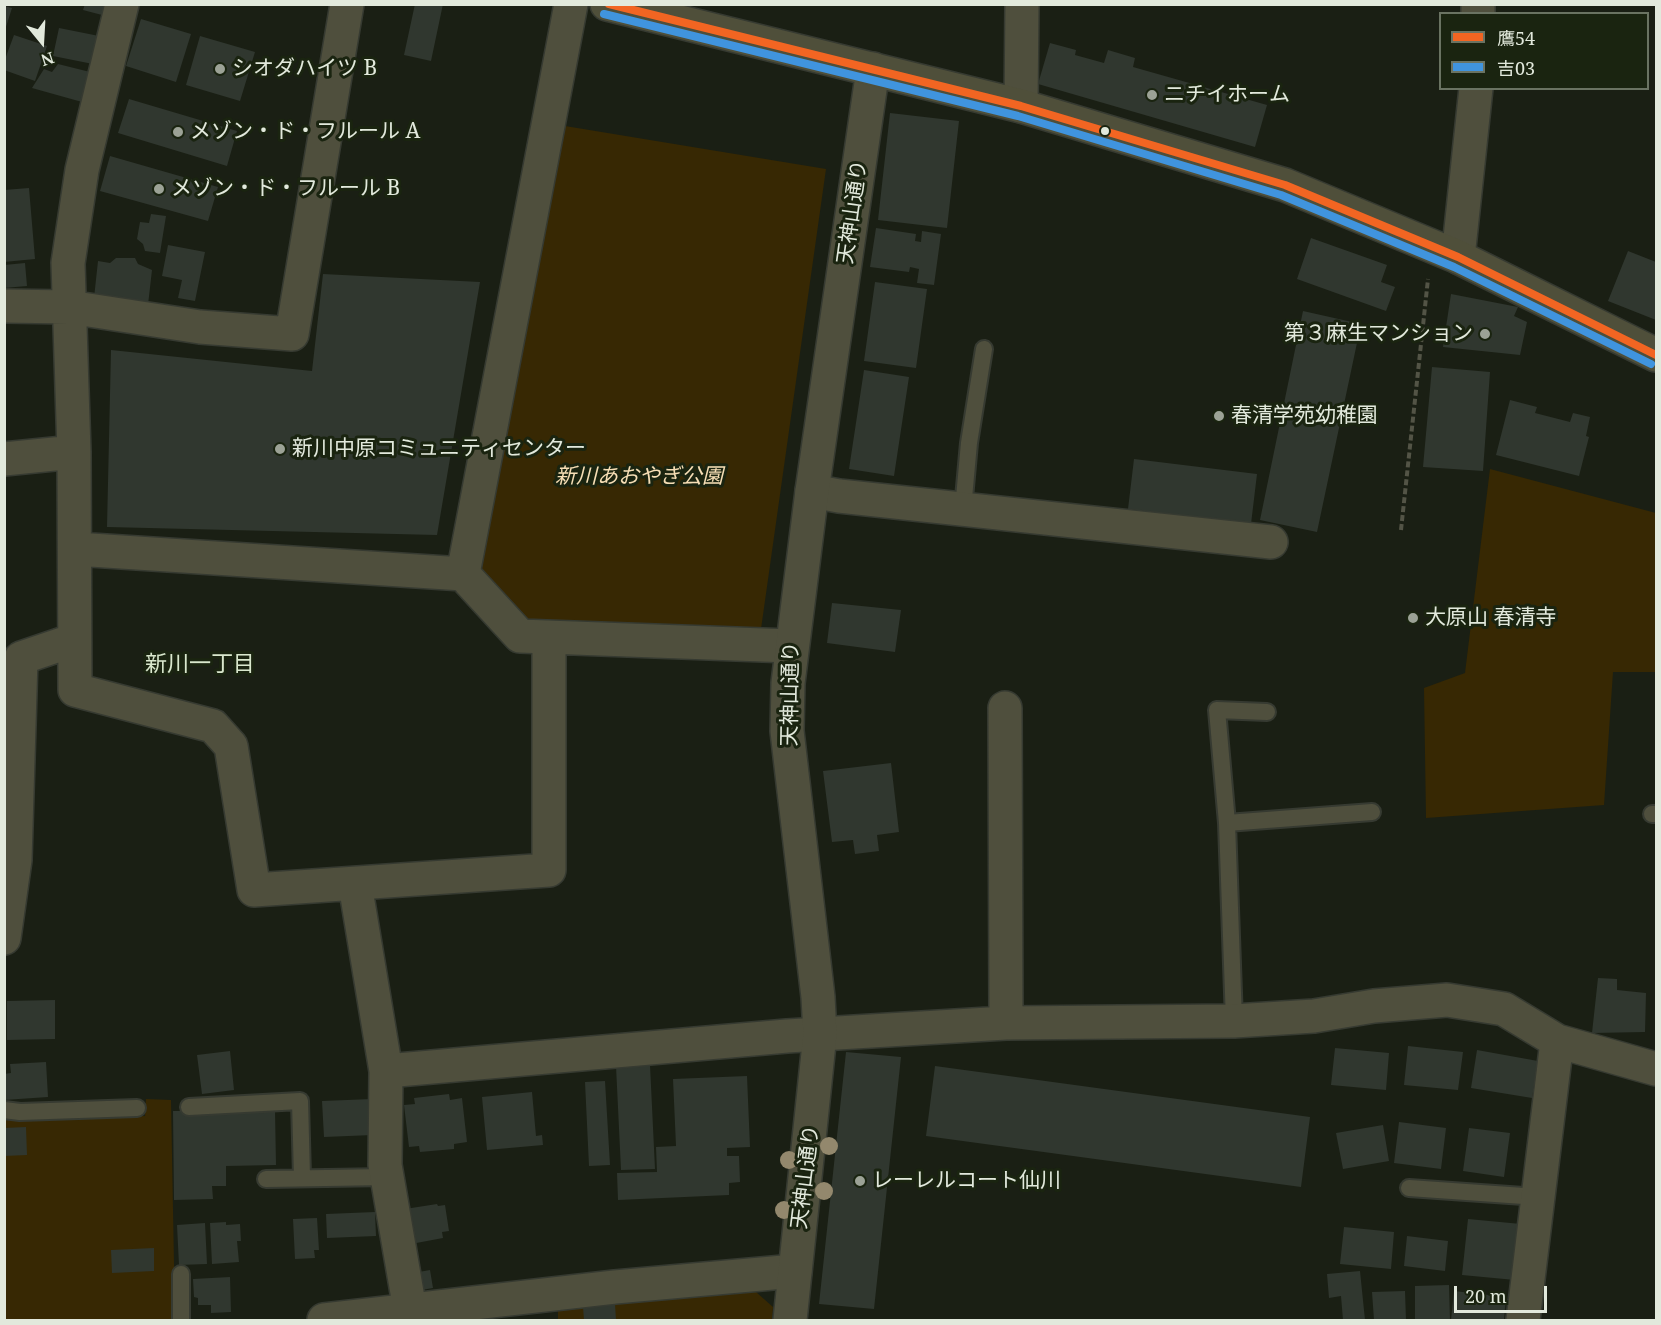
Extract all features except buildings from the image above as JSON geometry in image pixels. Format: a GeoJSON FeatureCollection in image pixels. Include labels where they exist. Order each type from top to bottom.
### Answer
{"type":"FeatureCollection","features":[{"type":"Feature","properties":{"kind":"main road"},"geometry":{"type":"LineString","coordinates":[[607,4],[1021,106],[1285,185],[1445,251],[1656,355]]}},
{"type":"Feature","properties":{"kind":"street"},"geometry":{"type":"LineString","coordinates":[[122,4],[82,170],[68,263],[74,452],[75,690],[213,726],[231,746],[254,890],[549,870],[549,639]]}},
{"type":"Feature","properties":{"kind":"street"},"geometry":{"type":"LineString","coordinates":[[4,306],[69,307],[200,327],[292,334],[347,4]]}},
{"type":"Feature","properties":{"kind":"street"},"geometry":{"type":"LineString","coordinates":[[463,574],[571,4]]}},
{"type":"Feature","properties":{"kind":"street"},"geometry":{"type":"LineString","coordinates":[[1021,106],[1022,4]]}},
{"type":"Feature","properties":{"kind":"street","name":"天神山通り"},"geometry":{"type":"LineString","coordinates":[[790,1320],[820,1034],[818,997],[787,731],[790,646],[873,69]]}},
{"type":"Feature","properties":{"kind":"street"},"geometry":{"type":"LineString","coordinates":[[1445,251],[1476,90]]}},
{"type":"Feature","properties":{"kind":"street"},"geometry":{"type":"LineString","coordinates":[[4,459],[74,452]]}},
{"type":"Feature","properties":{"kind":"street"},"geometry":{"type":"LineString","coordinates":[[812,491],[1271,543]]}},
{"type":"Feature","properties":{"kind":"street"},"geometry":{"type":"LineString","coordinates":[[75,549],[463,574],[520,636],[549,639],[790,646]]}},
{"type":"Feature","properties":{"kind":"street"},"geometry":{"type":"LineString","coordinates":[[4,938],[10,860],[13,715],[21,658],[74,640]]}},
{"type":"Feature","properties":{"kind":"street"},"geometry":{"type":"LineString","coordinates":[[1005,708],[1006,1023]]}},
{"type":"Feature","properties":{"kind":"street"},"geometry":{"type":"LineString","coordinates":[[355,884],[386,1071],[387,1177],[410,1310]]}},
{"type":"Feature","properties":{"kind":"street"},"geometry":{"type":"LineString","coordinates":[[386,1071],[820,1034],[1006,1023],[1234,1021],[1314,1016],[1374,1006],[1447,1000],[1504,1009],[1557,1041],[1656,1069]]}},
{"type":"Feature","properties":{"kind":"street"},"geometry":{"type":"LineString","coordinates":[[1523,1320],[1557,1041]]}},
{"type":"Feature","properties":{"kind":"street"},"geometry":{"type":"LineString","coordinates":[[339,1320],[410,1310],[485,1311],[756,1273],[795,1271]]}},
{"type":"Feature","properties":{"kind":"lane"},"geometry":{"type":"LineString","coordinates":[[963,509],[969,443],[984,349]]}},
{"type":"Feature","properties":{"kind":"lane"},"geometry":{"type":"LineString","coordinates":[[1234,1021],[1227,823],[1218,710],[1267,712]]}},
{"type":"Feature","properties":{"kind":"lane"},"geometry":{"type":"LineString","coordinates":[[1227,823],[1372,812]]}},
{"type":"Feature","properties":{"kind":"lane"},"geometry":{"type":"LineString","coordinates":[[189,1107],[300,1101],[302,1177]]}},
{"type":"Feature","properties":{"kind":"lane"},"geometry":{"type":"LineString","coordinates":[[4,1110],[20,1112],[137,1108]]}},
{"type":"Feature","properties":{"kind":"lane"},"geometry":{"type":"LineString","coordinates":[[266,1179],[387,1177]]}},
{"type":"Feature","properties":{"kind":"lane"},"geometry":{"type":"LineString","coordinates":[[1409,1188],[1538,1197]]}},
{"type":"Feature","properties":{"kind":"lane"},"geometry":{"type":"LineString","coordinates":[[181,1274],[181,1320]]}},
{"type":"Feature","properties":{"kind":"path"},"geometry":{"type":"LineString","coordinates":[[1401,530],[1445,251]]}},
{"type":"Feature","properties":{"kind":"green space","name":"新川あおやぎ公園"},"geometry":{"type":"Polygon","coordinates":[[[559,125],[826,169],[761,629],[521,621],[478,569],[559,125]]]}},
{"type":"Feature","properties":{"kind":"green space"},"geometry":{"type":"Polygon","coordinates":[[[1490,469],[1656,513],[1656,672],[1613,672],[1604,805],[1426,818],[1424,688],[1465,673],[1490,469]]]}},
{"type":"Feature","properties":{"kind":"green space"},"geometry":{"type":"Polygon","coordinates":[[[146,1099],[171,1100],[175,1319],[5,1320],[4,1120],[145,1116],[146,1099]]]}},
{"type":"Feature","properties":{"kind":"green space"},"geometry":{"type":"Polygon","coordinates":[[[756,1292],[773,1307],[772,1320],[558,1320],[558,1309],[756,1292]]]}},
{"type":"Feature","properties":{"kind":"transit line","name":"鷹54"},"geometry":{"type":"LineString","coordinates":[[609,4],[1021,106],[1285,185],[1458,257],[1656,355]]}},
{"type":"Feature","properties":{"kind":"transit line","name":"吉03"},"geometry":{"type":"LineString","coordinates":[[604,14],[1018,116],[1281,195],[1454,267],[1651,364]]}},
{"type":"Feature","properties":{"kind":"place","name":"シオダハイツ B"},"geometry":{"type":"Point","coordinates":[220,69]}},
{"type":"Feature","properties":{"kind":"place","name":"ニチイホーム"},"geometry":{"type":"Point","coordinates":[1152,95]}},
{"type":"Feature","properties":{"kind":"place","name":"メゾン・ド・フルール A"},"geometry":{"type":"Point","coordinates":[178,132]}},
{"type":"Feature","properties":{"kind":"place","name":"メゾン・ド・フルール B"},"geometry":{"type":"Point","coordinates":[159,189]}},
{"type":"Feature","properties":{"kind":"place","name":"第３麻生マンション"},"geometry":{"type":"Point","coordinates":[1485,334]}},
{"type":"Feature","properties":{"kind":"place","name":"春清学苑幼稚園"},"geometry":{"type":"Point","coordinates":[1219,416]}},
{"type":"Feature","properties":{"kind":"place","name":"新川中原コミュニティセンター"},"geometry":{"type":"Point","coordinates":[280,449]}},
{"type":"Feature","properties":{"kind":"place","name":"大原山 春清寺"},"geometry":{"type":"Point","coordinates":[1413,618]}},
{"type":"Feature","properties":{"kind":"place","name":"レーレルコート仙川"},"geometry":{"type":"Point","coordinates":[860,1181]}},
{"type":"Feature","properties":{"kind":"district","name":"新川一丁目"},"geometry":{"type":"Point","coordinates":[200,665]}}]}
